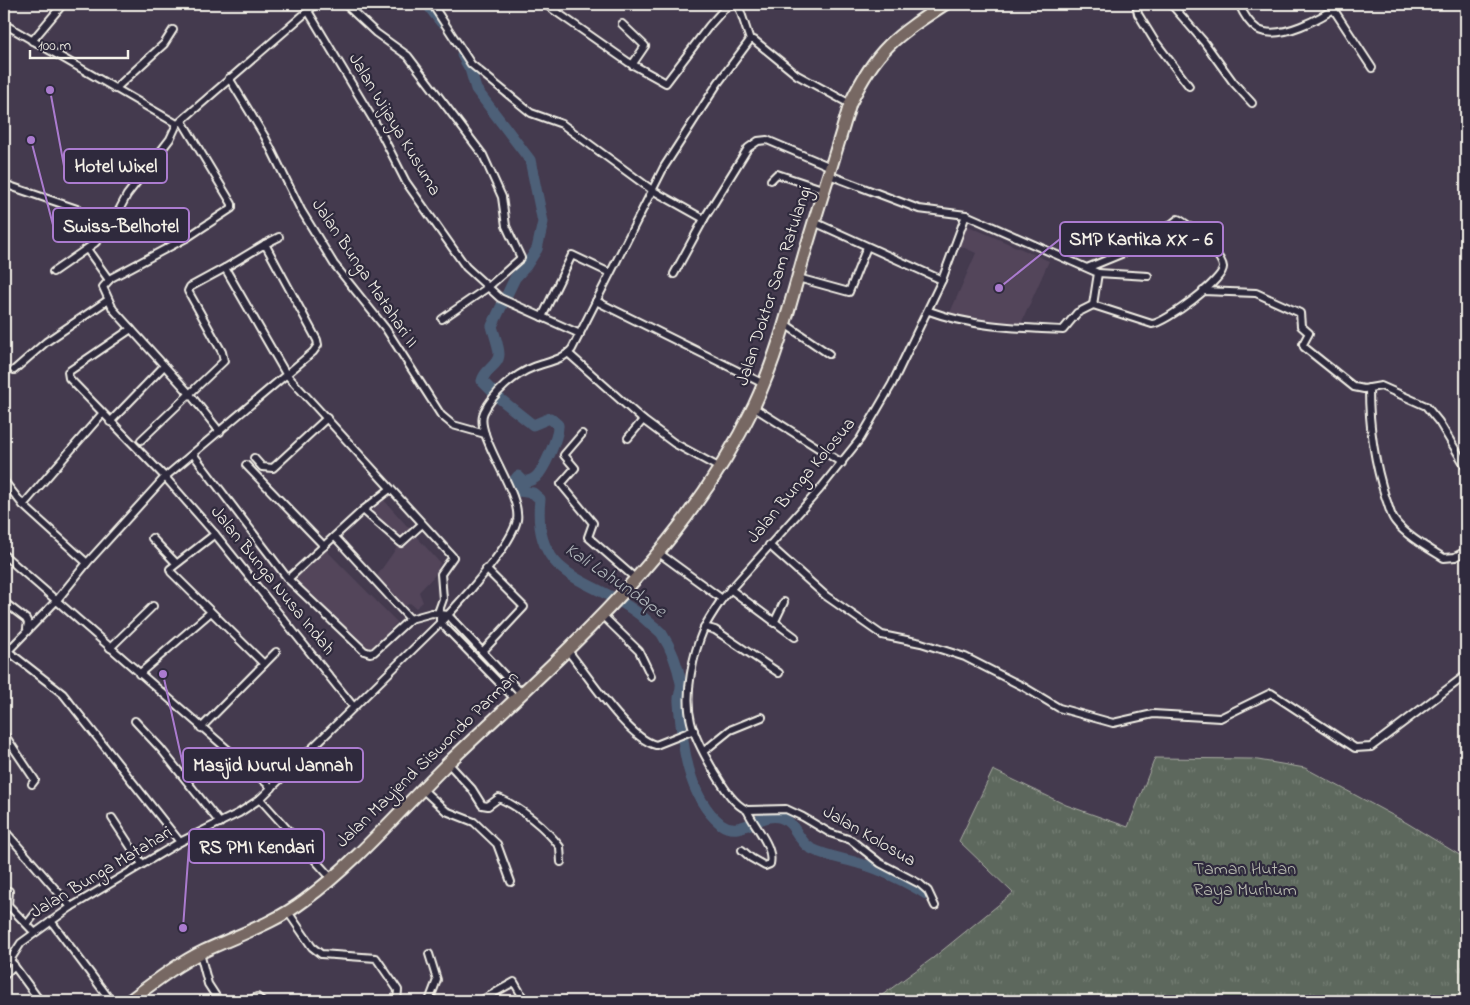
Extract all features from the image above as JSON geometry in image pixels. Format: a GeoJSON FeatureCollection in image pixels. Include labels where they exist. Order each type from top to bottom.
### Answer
{"type":"FeatureCollection","features":[{"type":"Feature","properties":{"kind":"highway","name":"Jalan Doktor Sam Ratulangi"},"geometry":{"type":"LineString","coordinates":[[612,606],[659,553],[702,497],[754,407],[785,324],[850,104],[869,68],[882,50],[902,33],[945,4]]}},
{"type":"Feature","properties":{"kind":"highway","name":"Jalan Mayjend Siswondo Parman"},"geometry":{"type":"LineString","coordinates":[[129,1001],[171,970],[200,953],[288,912],[332,879],[448,763],[612,606]]}},
{"type":"Feature","properties":{"kind":"street"},"geometry":{"type":"LineString","coordinates":[[32,40],[63,4]]}},
{"type":"Feature","properties":{"kind":"street"},"geometry":{"type":"LineString","coordinates":[[53,272],[87,249],[109,229],[131,189],[170,139],[179,122],[316,4]]}},
{"type":"Feature","properties":{"kind":"street"},"geometry":{"type":"LineString","coordinates":[[345,4],[376,33],[408,56],[479,150],[491,170],[504,205],[506,226],[521,258],[487,288],[442,319]]}},
{"type":"Feature","properties":{"kind":"street"},"geometry":{"type":"LineString","coordinates":[[432,4],[475,68],[531,113],[562,124],[652,190],[704,219]]}},
{"type":"Feature","properties":{"kind":"street"},"geometry":{"type":"LineString","coordinates":[[545,4],[632,65],[667,82],[708,26],[725,8],[737,4],[750,40]]}},
{"type":"Feature","properties":{"kind":"street"},"geometry":{"type":"LineString","coordinates":[[1140,4],[1137,9],[1138,14],[1154,40],[1189,86]]}},
{"type":"Feature","properties":{"kind":"street"},"geometry":{"type":"LineString","coordinates":[[1170,4],[1204,42],[1233,82],[1252,103]]}},
{"type":"Feature","properties":{"kind":"street"},"geometry":{"type":"LineString","coordinates":[[1239,4],[1254,26],[1267,32],[1316,21],[1331,6],[1341,4]]}},
{"type":"Feature","properties":{"kind":"street"},"geometry":{"type":"LineString","coordinates":[[1331,6],[1372,68]]}},
{"type":"Feature","properties":{"kind":"street","name":"Jalan Wijaya Kusuma"},"geometry":{"type":"LineString","coordinates":[[308,11],[380,131],[412,190],[466,267],[500,298],[580,334]]}},
{"type":"Feature","properties":{"kind":"street"},"geometry":{"type":"LineString","coordinates":[[4,24],[115,89],[179,122],[232,204],[232,208],[188,237],[109,280],[103,287],[108,300],[189,393],[220,432]]}},
{"type":"Feature","properties":{"kind":"street"},"geometry":{"type":"LineString","coordinates":[[622,24],[645,46],[632,65]]}},
{"type":"Feature","properties":{"kind":"street"},"geometry":{"type":"LineString","coordinates":[[115,89],[164,44],[173,30]]}},
{"type":"Feature","properties":{"kind":"street"},"geometry":{"type":"LineString","coordinates":[[720,468],[674,443],[643,420],[568,354],[580,334],[652,190],[684,134],[736,57],[750,40]]}},
{"type":"Feature","properties":{"kind":"street"},"geometry":{"type":"LineString","coordinates":[[750,40],[754,40],[805,81],[850,104]]}},
{"type":"Feature","properties":{"kind":"street","name":"Jalan Bunga Matahari II"},"geometry":{"type":"LineString","coordinates":[[230,78],[264,137],[301,210],[334,264],[386,329],[441,416],[453,425],[485,434]]}},
{"type":"Feature","properties":{"kind":"street"},"geometry":{"type":"LineString","coordinates":[[674,274],[704,219],[748,148],[758,141],[767,140],[830,171],[919,209],[966,215],[1098,273],[1148,276]]}},
{"type":"Feature","properties":{"kind":"street"},"geometry":{"type":"LineString","coordinates":[[771,180],[777,174],[825,190]]}},
{"type":"Feature","properties":{"kind":"street"},"geometry":{"type":"LineString","coordinates":[[4,184],[77,210]]}},
{"type":"Feature","properties":{"kind":"street","name":"Jalan Bunga Kolosua"},"geometry":{"type":"LineString","coordinates":[[748,810],[740,806],[729,793],[690,731],[690,689],[696,652],[704,627],[730,589],[842,462],[877,412],[929,311],[966,215]]}},
{"type":"Feature","properties":{"kind":"street"},"geometry":{"type":"LineString","coordinates":[[929,311],[958,321],[1063,330],[1077,312],[1092,305],[1157,324],[1204,291],[1222,272],[1223,265],[1196,233],[1178,218],[1148,243],[1087,268]]}},
{"type":"Feature","properties":{"kind":"street"},"geometry":{"type":"LineString","coordinates":[[814,222],[942,280]]}},
{"type":"Feature","properties":{"kind":"street"},"geometry":{"type":"LineString","coordinates":[[141,440],[222,364],[224,358],[188,291],[190,286],[279,237]]}},
{"type":"Feature","properties":{"kind":"street"},"geometry":{"type":"LineString","coordinates":[[180,842],[63,694],[6,649],[57,600],[87,563],[166,477],[312,352],[318,342],[265,244]]}},
{"type":"Feature","properties":{"kind":"street"},"geometry":{"type":"LineString","coordinates":[[798,278],[849,292],[867,247]]}},
{"type":"Feature","properties":{"kind":"street"},"geometry":{"type":"LineString","coordinates":[[87,249],[109,280]]}},
{"type":"Feature","properties":{"kind":"street"},"geometry":{"type":"LineString","coordinates":[[542,318],[572,254],[610,273]]}},
{"type":"Feature","properties":{"kind":"street"},"geometry":{"type":"LineString","coordinates":[[225,268],[286,374],[421,525],[453,557],[441,574],[442,616],[519,697]]}},
{"type":"Feature","properties":{"kind":"street"},"geometry":{"type":"LineString","coordinates":[[1092,305],[1098,273]]}},
{"type":"Feature","properties":{"kind":"street"},"geometry":{"type":"LineString","coordinates":[[1204,291],[1256,293],[1301,314],[1301,326],[1309,333],[1302,344],[1304,347],[1354,387],[1364,390],[1381,386],[1426,406],[1439,422],[1466,467]]}},
{"type":"Feature","properties":{"kind":"street"},"geometry":{"type":"LineString","coordinates":[[14,370],[46,342],[108,300]]}},
{"type":"Feature","properties":{"kind":"street"},"geometry":{"type":"LineString","coordinates":[[596,301],[764,384]]}},
{"type":"Feature","properties":{"kind":"street"},"geometry":{"type":"LineString","coordinates":[[785,324],[830,354]]}},
{"type":"Feature","properties":{"kind":"street","name":"Jalan Bunga Nusa Indah"},"geometry":{"type":"LineString","coordinates":[[131,328],[67,374],[85,398],[166,477],[215,534],[353,706]]}},
{"type":"Feature","properties":{"kind":"street","name":"Jalan Bunga Matahari"},"geometry":{"type":"LineString","coordinates":[[4,976],[12,963],[17,948],[34,932],[70,907],[180,842],[220,823],[260,799],[486,570],[510,535],[517,516],[509,488],[485,434],[483,416],[508,383],[522,372],[568,354]]}},
{"type":"Feature","properties":{"kind":"street"},"geometry":{"type":"LineString","coordinates":[[110,422],[164,366]]}},
{"type":"Feature","properties":{"kind":"street"},"geometry":{"type":"LineString","coordinates":[[1369,388],[1369,423],[1372,442],[1379,476],[1394,519],[1402,528],[1444,558],[1455,557],[1466,551]]}},
{"type":"Feature","properties":{"kind":"street"},"geometry":{"type":"LineString","coordinates":[[754,407],[842,462]]}},
{"type":"Feature","properties":{"kind":"street"},"geometry":{"type":"LineString","coordinates":[[23,505],[102,414]]}},
{"type":"Feature","properties":{"kind":"street"},"geometry":{"type":"LineString","coordinates":[[254,458],[266,469],[273,468],[327,418]]}},
{"type":"Feature","properties":{"kind":"street"},"geometry":{"type":"LineString","coordinates":[[628,438],[643,420]]}},
{"type":"Feature","properties":{"kind":"street"},"geometry":{"type":"LineString","coordinates":[[582,434],[564,455],[575,468],[561,484],[593,522],[588,537],[636,580]]}},
{"type":"Feature","properties":{"kind":"street"},"geometry":{"type":"LineString","coordinates":[[193,454],[288,579],[368,653],[374,652],[410,619],[427,613],[442,616],[483,651],[519,697]]}},
{"type":"Feature","properties":{"kind":"street"},"geometry":{"type":"LineString","coordinates":[[246,465],[324,546]]}},
{"type":"Feature","properties":{"kind":"street"},"geometry":{"type":"LineString","coordinates":[[4,481],[23,505],[87,563]]}},
{"type":"Feature","properties":{"kind":"street"},"geometry":{"type":"LineString","coordinates":[[288,579],[363,510],[390,489]]}},
{"type":"Feature","properties":{"kind":"street"},"geometry":{"type":"LineString","coordinates":[[363,510],[401,543],[421,525]]}},
{"type":"Feature","properties":{"kind":"street"},"geometry":{"type":"LineString","coordinates":[[215,534],[176,563],[170,569],[171,572],[264,664]]}},
{"type":"Feature","properties":{"kind":"street"},"geometry":{"type":"LineString","coordinates":[[335,537],[410,619]]}},
{"type":"Feature","properties":{"kind":"street"},"geometry":{"type":"LineString","coordinates":[[152,538],[176,563]]}},
{"type":"Feature","properties":{"kind":"street"},"geometry":{"type":"LineString","coordinates":[[769,545],[826,596],[882,636],[920,643],[965,657],[1024,687],[1059,708],[1109,722],[1152,714],[1220,718],[1271,693],[1355,748],[1364,748],[1370,747],[1466,675]]}},
{"type":"Feature","properties":{"kind":"street"},"geometry":{"type":"LineString","coordinates":[[659,553],[722,599]]}},
{"type":"Feature","properties":{"kind":"street"},"geometry":{"type":"LineString","coordinates":[[4,555],[272,788]]}},
{"type":"Feature","properties":{"kind":"street"},"geometry":{"type":"LineString","coordinates":[[483,651],[524,607],[486,570]]}},
{"type":"Feature","properties":{"kind":"street"},"geometry":{"type":"LineString","coordinates":[[730,589],[795,637]]}},
{"type":"Feature","properties":{"kind":"street"},"geometry":{"type":"LineString","coordinates":[[4,602],[26,619],[28,623],[27,628]]}},
{"type":"Feature","properties":{"kind":"street"},"geometry":{"type":"LineString","coordinates":[[774,622],[784,602]]}},
{"type":"Feature","properties":{"kind":"street"},"geometry":{"type":"LineString","coordinates":[[110,648],[153,606]]}},
{"type":"Feature","properties":{"kind":"street"},"geometry":{"type":"LineString","coordinates":[[139,674],[211,612]]}},
{"type":"Feature","properties":{"kind":"street"},"geometry":{"type":"LineString","coordinates":[[603,616],[639,651],[651,676]]}},
{"type":"Feature","properties":{"kind":"street"},"geometry":{"type":"LineString","coordinates":[[704,627],[715,630],[779,673]]}},
{"type":"Feature","properties":{"kind":"street"},"geometry":{"type":"LineString","coordinates":[[568,650],[617,714],[640,739],[656,745],[690,731]]}},
{"type":"Feature","properties":{"kind":"street"},"geometry":{"type":"LineString","coordinates":[[201,728],[276,652]]}},
{"type":"Feature","properties":{"kind":"street"},"geometry":{"type":"LineString","coordinates":[[704,751],[730,730],[762,717]]}},
{"type":"Feature","properties":{"kind":"street"},"geometry":{"type":"LineString","coordinates":[[135,721],[161,749],[220,823]]}},
{"type":"Feature","properties":{"kind":"street"},"geometry":{"type":"LineString","coordinates":[[4,734],[34,780],[32,784]]}},
{"type":"Feature","properties":{"kind":"street"},"geometry":{"type":"LineString","coordinates":[[448,763],[472,789],[482,806],[488,806],[499,798],[524,814],[548,834],[560,847],[561,862]]}},
{"type":"Feature","properties":{"kind":"street"},"geometry":{"type":"LineString","coordinates":[[422,789],[446,811],[474,822],[497,844],[511,882]]}},
{"type":"Feature","properties":{"kind":"street"},"geometry":{"type":"LineString","coordinates":[[260,799],[332,879]]}},
{"type":"Feature","properties":{"kind":"street","name":"Jalan Kolosua"},"geometry":{"type":"LineString","coordinates":[[748,810],[786,809],[830,833],[851,840],[880,863],[920,884],[928,891],[935,906]]}},
{"type":"Feature","properties":{"kind":"street"},"geometry":{"type":"LineString","coordinates":[[742,850],[758,863],[765,866],[770,864],[771,850],[757,831],[748,810]]}},
{"type":"Feature","properties":{"kind":"street"},"geometry":{"type":"LineString","coordinates":[[112,818],[142,864]]}},
{"type":"Feature","properties":{"kind":"street"},"geometry":{"type":"LineString","coordinates":[[4,830],[70,907]]}},
{"type":"Feature","properties":{"kind":"street"},"geometry":{"type":"LineString","coordinates":[[9,891],[8,905],[28,923],[34,932]]}},
{"type":"Feature","properties":{"kind":"street"},"geometry":{"type":"LineString","coordinates":[[28,923],[38,910]]}},
{"type":"Feature","properties":{"kind":"street"},"geometry":{"type":"LineString","coordinates":[[288,912],[312,947],[321,954],[376,958],[398,990],[399,997],[396,1001]]}},
{"type":"Feature","properties":{"kind":"street"},"geometry":{"type":"LineString","coordinates":[[51,921],[111,1001]]}},
{"type":"Feature","properties":{"kind":"street"},"geometry":{"type":"LineString","coordinates":[[4,952],[40,1001]]}},
{"type":"Feature","properties":{"kind":"street"},"geometry":{"type":"LineString","coordinates":[[200,953],[208,984],[219,1001]]}},
{"type":"Feature","properties":{"kind":"street"},"geometry":{"type":"LineString","coordinates":[[429,954],[437,980],[429,1001]]}},
{"type":"Feature","properties":{"kind":"street"},"geometry":{"type":"LineString","coordinates":[[480,1001],[514,982],[521,994]]}},
{"type":"Feature","properties":{"kind":"street"},"geometry":{"type":"LineString","coordinates":[[249,1001],[257,998],[262,1001]]}},
{"type":"Feature","properties":{"kind":"shaded area"},"geometry":{"type":"Polygon","coordinates":[[[966,225],[1049,261],[1020,326],[968,320],[949,315],[976,253],[958,245],[966,225]]]}},
{"type":"Feature","properties":{"kind":"shaded area"},"geometry":{"type":"Polygon","coordinates":[[[383,499],[440,563],[435,575],[419,592],[423,602],[416,608],[410,603],[404,607],[376,577],[400,543],[369,514],[383,499]]]}},
{"type":"Feature","properties":{"kind":"shaded area"},"geometry":{"type":"Polygon","coordinates":[[[324,548],[397,622],[370,652],[294,580],[324,548]]]}},
{"type":"Feature","properties":{"kind":"green space","name":"Taman Hutan Raya Murhum"},"geometry":{"type":"Polygon","coordinates":[[[1155,758],[1252,759],[1305,768],[1407,823],[1466,859],[1466,1001],[874,1001],[933,958],[1013,893],[959,841],[993,770],[1066,805],[1128,827],[1155,758]]]}},
{"type":"Feature","properties":{"kind":"waterway","name":"Kali Lahundape"},"geometry":{"type":"LineString","coordinates":[[427,4],[441,22]]}},
{"type":"Feature","properties":{"kind":"waterway","name":"Kali Lahundape"},"geometry":{"type":"LineString","coordinates":[[462,55],[470,69],[476,89],[530,160],[543,222],[537,249],[526,266],[515,278],[492,326],[499,354],[497,362],[486,373],[482,381],[499,398],[533,425],[550,418],[558,425],[554,444],[547,460],[536,477],[524,482],[518,476],[513,482],[519,491],[533,493],[540,499],[540,527],[546,548],[557,563],[571,575],[626,605],[662,634],[674,658],[681,683],[679,699],[680,718],[688,768],[701,799],[710,813],[721,824],[728,828],[735,828],[764,818],[779,817],[789,822],[810,848],[876,869],[926,894]]}},
{"type":"Feature","properties":{"kind":"place","name":"Hotel Wixel"},"geometry":{"type":"Point","coordinates":[50,90]}},
{"type":"Feature","properties":{"kind":"place","name":"Swiss-Belhotel"},"geometry":{"type":"Point","coordinates":[31,140]}},
{"type":"Feature","properties":{"kind":"place","name":"SMP Kartika XX - 6"},"geometry":{"type":"Point","coordinates":[999,288]}},
{"type":"Feature","properties":{"kind":"place","name":"Masjid Nurul Jannah"},"geometry":{"type":"Point","coordinates":[163,674]}},
{"type":"Feature","properties":{"kind":"place","name":"RS PMI Kendari"},"geometry":{"type":"Point","coordinates":[183,928]}}]}
